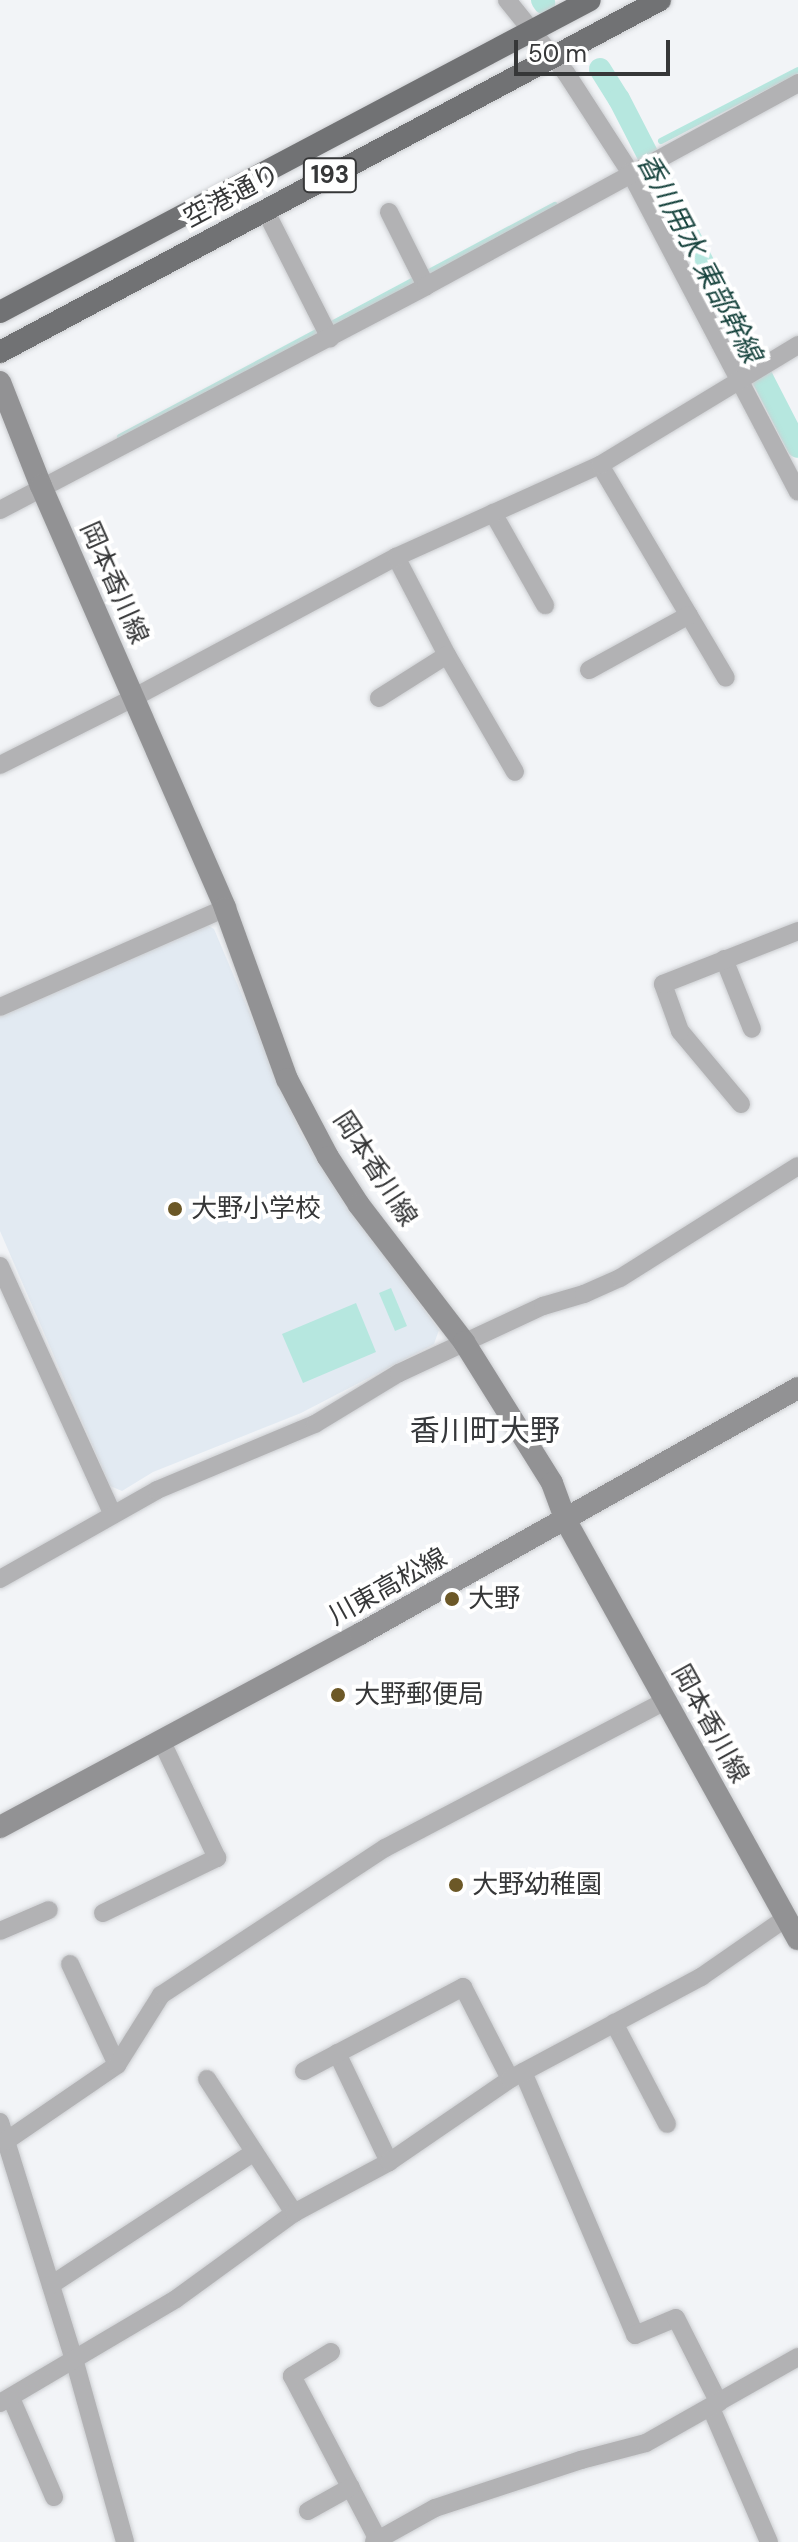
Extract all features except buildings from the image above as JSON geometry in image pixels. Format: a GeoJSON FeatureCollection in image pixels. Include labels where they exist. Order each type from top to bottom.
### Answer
{"type":"FeatureCollection","features":[{"type":"Feature","properties":{"kind":"highway","name":"空港通り"},"geometry":{"type":"LineString","coordinates":[[0,312],[590,0]]}},
{"type":"Feature","properties":{"kind":"highway","name":"空港通り"},"geometry":{"type":"LineString","coordinates":[[0,352],[660,0]]}},
{"type":"Feature","properties":{"kind":"main road","name":"岡本香川線"},"geometry":{"type":"LineString","coordinates":[[0,382],[41,486],[225,908],[287,1079],[328,1157],[359,1205],[464,1342],[552,1483],[566,1521],[798,1939]]}},
{"type":"Feature","properties":{"kind":"main road","name":"川東高松線"},"geometry":{"type":"LineString","coordinates":[[0,1827],[566,1521],[798,1388]]}},
{"type":"Feature","properties":{"kind":"street"},"geometry":{"type":"LineString","coordinates":[[507,0],[552,56],[630,172],[798,492]]}},
{"type":"Feature","properties":{"kind":"street"},"geometry":{"type":"LineString","coordinates":[[0,510],[798,83]]}},
{"type":"Feature","properties":{"kind":"street"},"geometry":{"type":"LineString","coordinates":[[265,210],[329,336]]}},
{"type":"Feature","properties":{"kind":"street"},"geometry":{"type":"LineString","coordinates":[[389,212],[425,285]]}},
{"type":"Feature","properties":{"kind":"street"},"geometry":{"type":"LineString","coordinates":[[0,765],[133,698],[396,557],[600,465],[798,345]]}},
{"type":"Feature","properties":{"kind":"street"},"geometry":{"type":"LineString","coordinates":[[600,465],[726,678]]}},
{"type":"Feature","properties":{"kind":"street"},"geometry":{"type":"LineString","coordinates":[[493,513],[545,605]]}},
{"type":"Feature","properties":{"kind":"street"},"geometry":{"type":"LineString","coordinates":[[396,557],[447,655],[515,772]]}},
{"type":"Feature","properties":{"kind":"street"},"geometry":{"type":"LineString","coordinates":[[589,670],[689,615]]}},
{"type":"Feature","properties":{"kind":"street"},"geometry":{"type":"LineString","coordinates":[[379,698],[447,655]]}},
{"type":"Feature","properties":{"kind":"street"},"geometry":{"type":"LineString","coordinates":[[0,1007],[225,908]]}},
{"type":"Feature","properties":{"kind":"street"},"geometry":{"type":"LineString","coordinates":[[741,1104],[680,1031],[663,984],[798,931]]}},
{"type":"Feature","properties":{"kind":"street"},"geometry":{"type":"LineString","coordinates":[[724,959],[752,1029]]}},
{"type":"Feature","properties":{"kind":"street"},"geometry":{"type":"LineString","coordinates":[[0,1579],[201,1470],[315,1424],[399,1373],[543,1306],[584,1294],[620,1278],[796,1171]]}},
{"type":"Feature","properties":{"kind":"street"},"geometry":{"type":"LineString","coordinates":[[0,1266],[113,1515]]}},
{"type":"Feature","properties":{"kind":"street"},"geometry":{"type":"LineString","coordinates":[[6,2141],[117,2065],[161,1995],[385,1848],[665,1701]]}},
{"type":"Feature","properties":{"kind":"street"},"geometry":{"type":"LineString","coordinates":[[103,1913],[217,1858],[161,1740]]}},
{"type":"Feature","properties":{"kind":"street"},"geometry":{"type":"LineString","coordinates":[[0,1931],[49,1910]]}},
{"type":"Feature","properties":{"kind":"street"},"geometry":{"type":"LineString","coordinates":[[54,2497],[6,2400],[176,2299],[294,2213],[389,2162],[517,2076],[701,1977],[786,1918]]}},
{"type":"Feature","properties":{"kind":"street"},"geometry":{"type":"LineString","coordinates":[[70,1964],[117,2065]]}},
{"type":"Feature","properties":{"kind":"street"},"geometry":{"type":"LineString","coordinates":[[304,2071],[463,1987],[517,2076],[635,2335],[676,2318],[715,2405],[769,2542]]}},
{"type":"Feature","properties":{"kind":"street"},"geometry":{"type":"LineString","coordinates":[[614,2023],[667,2124]]}},
{"type":"Feature","properties":{"kind":"street"},"geometry":{"type":"LineString","coordinates":[[337,2053],[389,2162]]}},
{"type":"Feature","properties":{"kind":"street"},"geometry":{"type":"LineString","coordinates":[[207,2079],[294,2213]]}},
{"type":"Feature","properties":{"kind":"street"},"geometry":{"type":"LineString","coordinates":[[0,2122],[74,2359],[125,2542]]}},
{"type":"Feature","properties":{"kind":"street"},"geometry":{"type":"LineString","coordinates":[[51,2285],[254,2152]]}},
{"type":"Feature","properties":{"kind":"street"},"geometry":{"type":"LineString","coordinates":[[331,2352],[292,2376],[376,2541],[435,2508],[581,2460],[646,2443],[797,2361]]}},
{"type":"Feature","properties":{"kind":"street"},"geometry":{"type":"LineString","coordinates":[[308,2511],[351,2487]]}},
{"type":"Feature","properties":{"kind":"shaded area","name":"大野小学校"},"geometry":{"type":"Polygon","coordinates":[[[207,925],[214,929],[299,1130],[333,1186],[439,1330],[434,1344],[301,1413],[153,1472],[122,1491],[110,1486],[0,1231],[0,1017],[207,925]]]}},
{"type":"Feature","properties":{"kind":"shaded area"},"geometry":{"type":"Polygon","coordinates":[[[391,1288],[407,1326],[395,1331],[379,1293],[391,1288]]]}},
{"type":"Feature","properties":{"kind":"shaded area"},"geometry":{"type":"Polygon","coordinates":[[[356,1303],[376,1352],[303,1383],[282,1334],[356,1303]]]}},
{"type":"Feature","properties":{"kind":"waterway","name":"香川用水 東部幹線"},"geometry":{"type":"LineString","coordinates":[[600,69],[619,99],[798,447]]}},
{"type":"Feature","properties":{"kind":"waterway"},"geometry":{"type":"LineString","coordinates":[[661,141],[798,70]]}},
{"type":"Feature","properties":{"kind":"waterway"},"geometry":{"type":"LineString","coordinates":[[120,437],[555,205]]}},
{"type":"Feature","properties":{"kind":"place","name":"大野小学校"},"geometry":{"type":"Point","coordinates":[175,1209]}},
{"type":"Feature","properties":{"kind":"place","name":"大野"},"geometry":{"type":"Point","coordinates":[452,1599]}},
{"type":"Feature","properties":{"kind":"place","name":"大野郵便局"},"geometry":{"type":"Point","coordinates":[338,1695]}},
{"type":"Feature","properties":{"kind":"place","name":"大野幼稚園"},"geometry":{"type":"Point","coordinates":[456,1885]}},
{"type":"Feature","properties":{"kind":"district","name":"香川町大野"},"geometry":{"type":"Point","coordinates":[485,1431]}}]}
